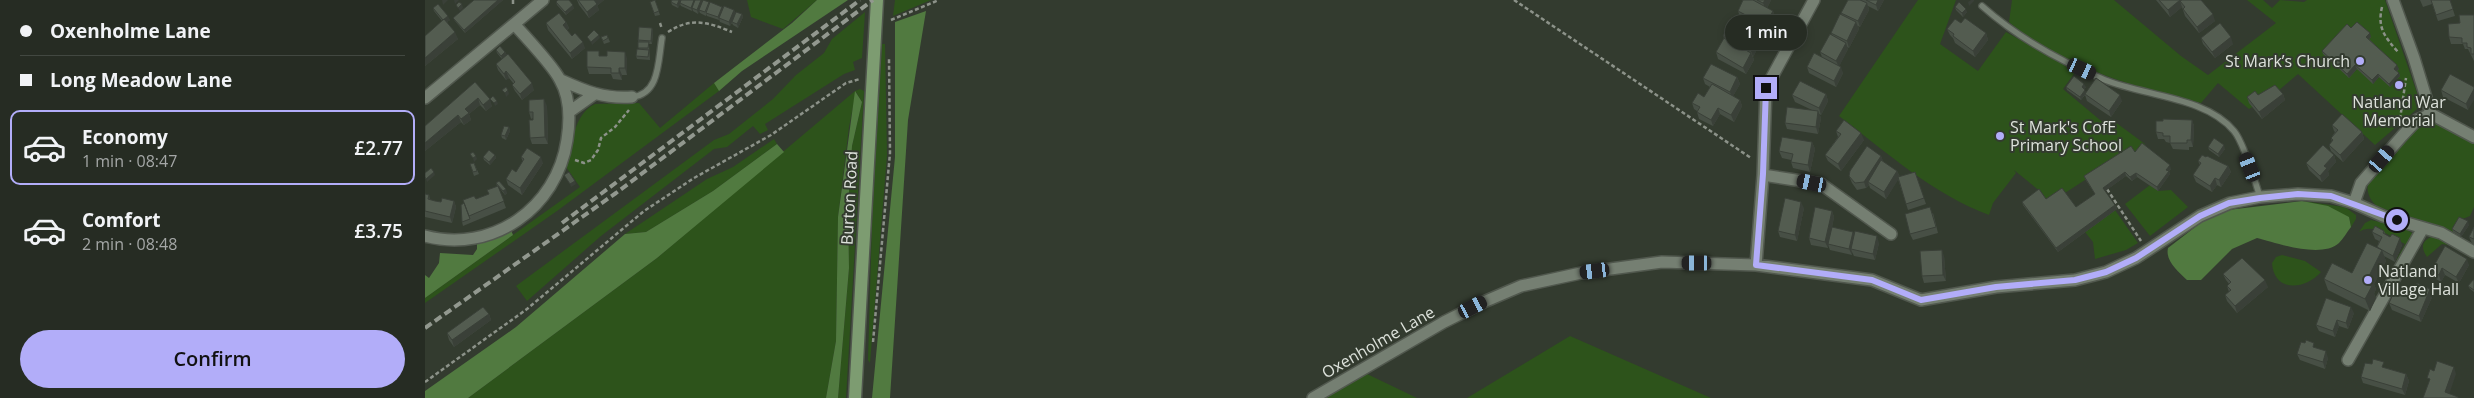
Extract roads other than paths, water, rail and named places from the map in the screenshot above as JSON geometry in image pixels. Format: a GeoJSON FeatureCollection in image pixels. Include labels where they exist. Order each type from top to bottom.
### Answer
{"type":"FeatureCollection","features":[{"type":"Feature","properties":{"kind":"main road","name":"Burton Road"},"geometry":{"type":"LineString","coordinates":[[855,398],[877,0]]}},
{"type":"Feature","properties":{"kind":"street"},"geometry":{"type":"LineString","coordinates":[[425,98],[543,0]]}},
{"type":"Feature","properties":{"kind":"street"},"geometry":{"type":"LineString","coordinates":[[1756,265],[1763,170],[1766,88],[1814,0]]}},
{"type":"Feature","properties":{"kind":"street"},"geometry":{"type":"LineString","coordinates":[[2393,0],[2414,58],[2431,114],[2474,136]]}},
{"type":"Feature","properties":{"kind":"street"},"geometry":{"type":"LineString","coordinates":[[514,24],[561,80],[593,95],[619,98],[631,102]]}},
{"type":"Feature","properties":{"kind":"street"},"geometry":{"type":"LineString","coordinates":[[425,236],[455,240],[474,239],[503,230],[529,213],[548,191],[562,165],[569,125],[569,112],[561,80]]}},
{"type":"Feature","properties":{"kind":"street"},"geometry":{"type":"LineString","coordinates":[[569,112],[593,95]]}},
{"type":"Feature","properties":{"kind":"street"},"geometry":{"type":"LineString","coordinates":[[2354,203],[2361,183],[2417,120],[2431,114]]}},
{"type":"Feature","properties":{"kind":"street"},"geometry":{"type":"LineString","coordinates":[[1763,170],[1821,184],[1891,234]]}},
{"type":"Feature","properties":{"kind":"street","name":"Oxenholme Lane"},"geometry":{"type":"LineString","coordinates":[[1313,398],[1444,322],[1485,301],[1521,286],[1581,273],[1662,262],[1756,265],[1872,280],[1921,300],[1996,287],[2075,280],[2106,272],[2147,250],[2200,216],[2229,203],[2298,194],[2331,196],[2354,203],[2383,216],[2441,233],[2474,252]]}},
{"type":"Feature","properties":{"kind":"street"},"geometry":{"type":"LineString","coordinates":[[2348,360],[2423,228]]}},
{"type":"Feature","properties":{"kind":"lane"},"geometry":{"type":"LineString","coordinates":[[1982,6],[2011,28],[2082,69],[2140,92],[2197,106],[2213,113],[2235,132],[2260,198]]}},
{"type":"Feature","properties":{"kind":"lane"},"geometry":{"type":"LineString","coordinates":[[631,102],[650,90],[655,80],[662,38]]}},
{"type":"Feature","properties":{"kind":"railway"},"geometry":{"type":"LineString","coordinates":[[562,223],[860,0]]}},
{"type":"Feature","properties":{"kind":"railway"},"geometry":{"type":"LineString","coordinates":[[425,328],[616,193],[873,0]]}},
{"type":"Feature","properties":{"kind":"place","name":"St Mark’s Church"},"geometry":{"type":"Point","coordinates":[2360,61]}},
{"type":"Feature","properties":{"kind":"place","name":"Natland War Memorial"},"geometry":{"type":"Point","coordinates":[2399,85]}},
{"type":"Feature","properties":{"kind":"place","name":"St Mark's CofE Primary School"},"geometry":{"type":"Point","coordinates":[2000,136]}},
{"type":"Feature","properties":{"kind":"place","name":"Natland Village Hall"},"geometry":{"type":"Point","coordinates":[2368,280]}}]}
